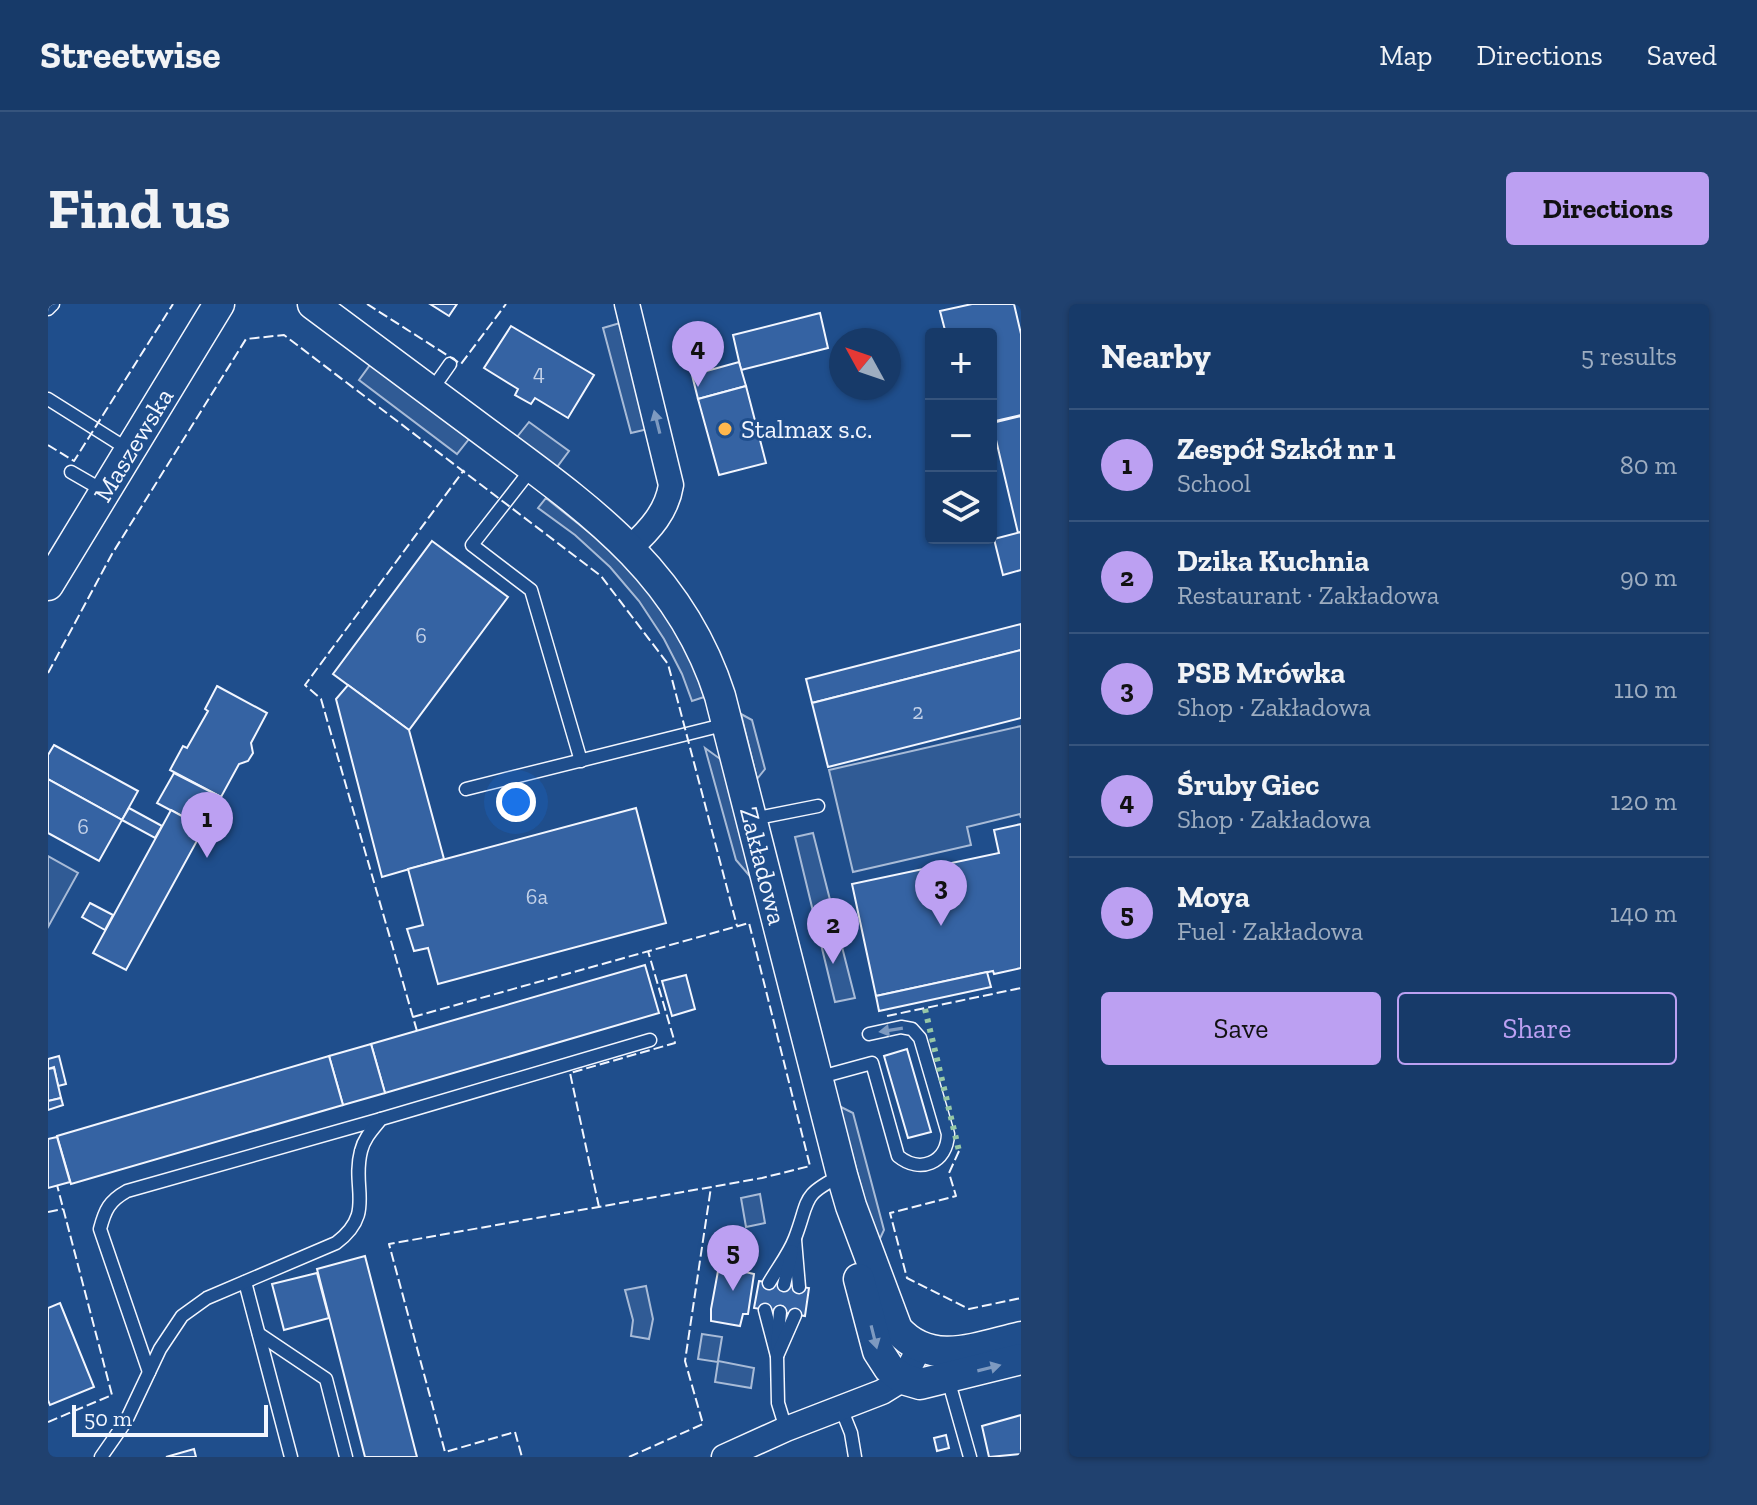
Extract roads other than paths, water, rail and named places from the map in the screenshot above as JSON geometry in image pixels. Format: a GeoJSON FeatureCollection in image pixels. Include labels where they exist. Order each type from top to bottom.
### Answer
{"type":"FeatureCollection","features":[{"type":"Feature","properties":{"kind":"street","name":"Maszewska"},"geometry":{"type":"LineString","coordinates":[[48,585],[219,304]]}},
{"type":"Feature","properties":{"kind":"street","name":"Zakładowa"},"geometry":{"type":"LineString","coordinates":[[313,304],[584,506],[631,547],[664,589],[690,630],[713,675],[727,724],[851,1206],[897,1329],[935,1359]]}},
{"type":"Feature","properties":{"kind":"street"},"geometry":{"type":"LineString","coordinates":[[627,304],[671,485],[669,498],[651,527],[631,547]]}},
{"type":"Feature","properties":{"kind":"street","name":"Zakładowa"},"geometry":{"type":"LineString","coordinates":[[851,1206],[859,1284],[878,1351],[889,1368],[903,1379]]}},
{"type":"Feature","properties":{"kind":"street"},"geometry":{"type":"LineString","coordinates":[[724,1457],[882,1392],[903,1379],[920,1384],[935,1359],[1021,1337]]}},
{"type":"Feature","properties":{"kind":"street"},"geometry":{"type":"LineString","coordinates":[[935,1359],[1021,1359]]}},
{"type":"Feature","properties":{"kind":"lane"},"geometry":{"type":"LineString","coordinates":[[48,309],[53,304]]}},
{"type":"Feature","properties":{"kind":"lane"},"geometry":{"type":"LineString","coordinates":[[430,391],[450,364]]}},
{"type":"Feature","properties":{"kind":"lane"},"geometry":{"type":"LineString","coordinates":[[48,399],[129,450]]}},
{"type":"Feature","properties":{"kind":"lane"},"geometry":{"type":"LineString","coordinates":[[533,467],[472,545],[531,590],[581,761]]}},
{"type":"Feature","properties":{"kind":"lane"},"geometry":{"type":"LineString","coordinates":[[71,472],[104,491]]}},
{"type":"Feature","properties":{"kind":"lane"},"geometry":{"type":"LineString","coordinates":[[466,789],[727,724]]}},
{"type":"Feature","properties":{"kind":"lane"},"geometry":{"type":"LineString","coordinates":[[752,819],[818,806]]}},
{"type":"Feature","properties":{"kind":"lane"},"geometry":{"type":"LineString","coordinates":[[817,1078],[877,1064],[877,1084],[898,1156],[905,1162],[928,1163],[941,1157],[947,1148],[948,1134],[920,1038],[912,1029],[901,1027],[869,1034]]}},
{"type":"Feature","properties":{"kind":"lane"},"geometry":{"type":"LineString","coordinates":[[149,1372],[100,1229],[105,1210],[114,1198],[127,1191],[650,1040]]}},
{"type":"Feature","properties":{"kind":"lane"},"geometry":{"type":"LineString","coordinates":[[909,1056],[924,1052]]}},
{"type":"Feature","properties":{"kind":"lane"},"geometry":{"type":"LineString","coordinates":[[913,1073],[929,1068]]}},
{"type":"Feature","properties":{"kind":"lane"},"geometry":{"type":"LineString","coordinates":[[877,1084],[891,1080]]}},
{"type":"Feature","properties":{"kind":"lane"},"geometry":{"type":"LineString","coordinates":[[921,1098],[936,1093]]}},
{"type":"Feature","properties":{"kind":"lane"},"geometry":{"type":"LineString","coordinates":[[884,1110],[898,1105]]}},
{"type":"Feature","properties":{"kind":"lane"},"geometry":{"type":"LineString","coordinates":[[926,1118],[942,1113]]}},
{"type":"Feature","properties":{"kind":"lane"},"geometry":{"type":"LineString","coordinates":[[101,1457],[126,1421],[160,1349],[182,1316],[207,1298],[336,1243],[351,1232],[359,1216],[360,1152],[367,1135],[381,1119]]}},
{"type":"Feature","properties":{"kind":"lane"},"geometry":{"type":"LineString","coordinates":[[889,1129],[904,1125]]}},
{"type":"Feature","properties":{"kind":"lane"},"geometry":{"type":"LineString","coordinates":[[784,1285],[804,1205],[816,1188],[842,1175]]}},
{"type":"Feature","properties":{"kind":"lane"},"geometry":{"type":"LineString","coordinates":[[769,1283],[795,1240]]}},
{"type":"Feature","properties":{"kind":"lane"},"geometry":{"type":"LineString","coordinates":[[795,1240],[799,1287]]}},
{"type":"Feature","properties":{"kind":"lane"},"geometry":{"type":"LineString","coordinates":[[245,1282],[291,1457]]}},
{"type":"Feature","properties":{"kind":"lane"},"geometry":{"type":"LineString","coordinates":[[765,1310],[777,1356]]}},
{"type":"Feature","properties":{"kind":"lane"},"geometry":{"type":"LineString","coordinates":[[780,1312],[778,1403],[786,1429]]}},
{"type":"Feature","properties":{"kind":"lane"},"geometry":{"type":"LineString","coordinates":[[777,1356],[795,1315]]}},
{"type":"Feature","properties":{"kind":"lane"},"geometry":{"type":"LineString","coordinates":[[259,1334],[326,1379],[346,1457]]}},
{"type":"Feature","properties":{"kind":"lane"},"geometry":{"type":"LineString","coordinates":[[935,1359],[970,1457]]}},
{"type":"Feature","properties":{"kind":"lane"},"geometry":{"type":"LineString","coordinates":[[841,1408],[851,1433],[855,1457]]}},
{"type":"Feature","properties":{"kind":"place","name":"Śruby Giec"},"geometry":{"type":"Point","coordinates":[698,387]}},
{"type":"Feature","properties":{"kind":"place","name":"Stalmax s.c."},"geometry":{"type":"Point","coordinates":[725,429]}},
{"type":"Feature","properties":{"kind":"place","name":"Zespół Szkół nr 1"},"geometry":{"type":"Point","coordinates":[207,858]}},
{"type":"Feature","properties":{"kind":"place","name":"PSB Mrówka"},"geometry":{"type":"Point","coordinates":[941,926]}},
{"type":"Feature","properties":{"kind":"place","name":"Dzika Kuchnia"},"geometry":{"type":"Point","coordinates":[833,964]}},
{"type":"Feature","properties":{"kind":"place","name":"Moya"},"geometry":{"type":"Point","coordinates":[733,1291]}}]}
